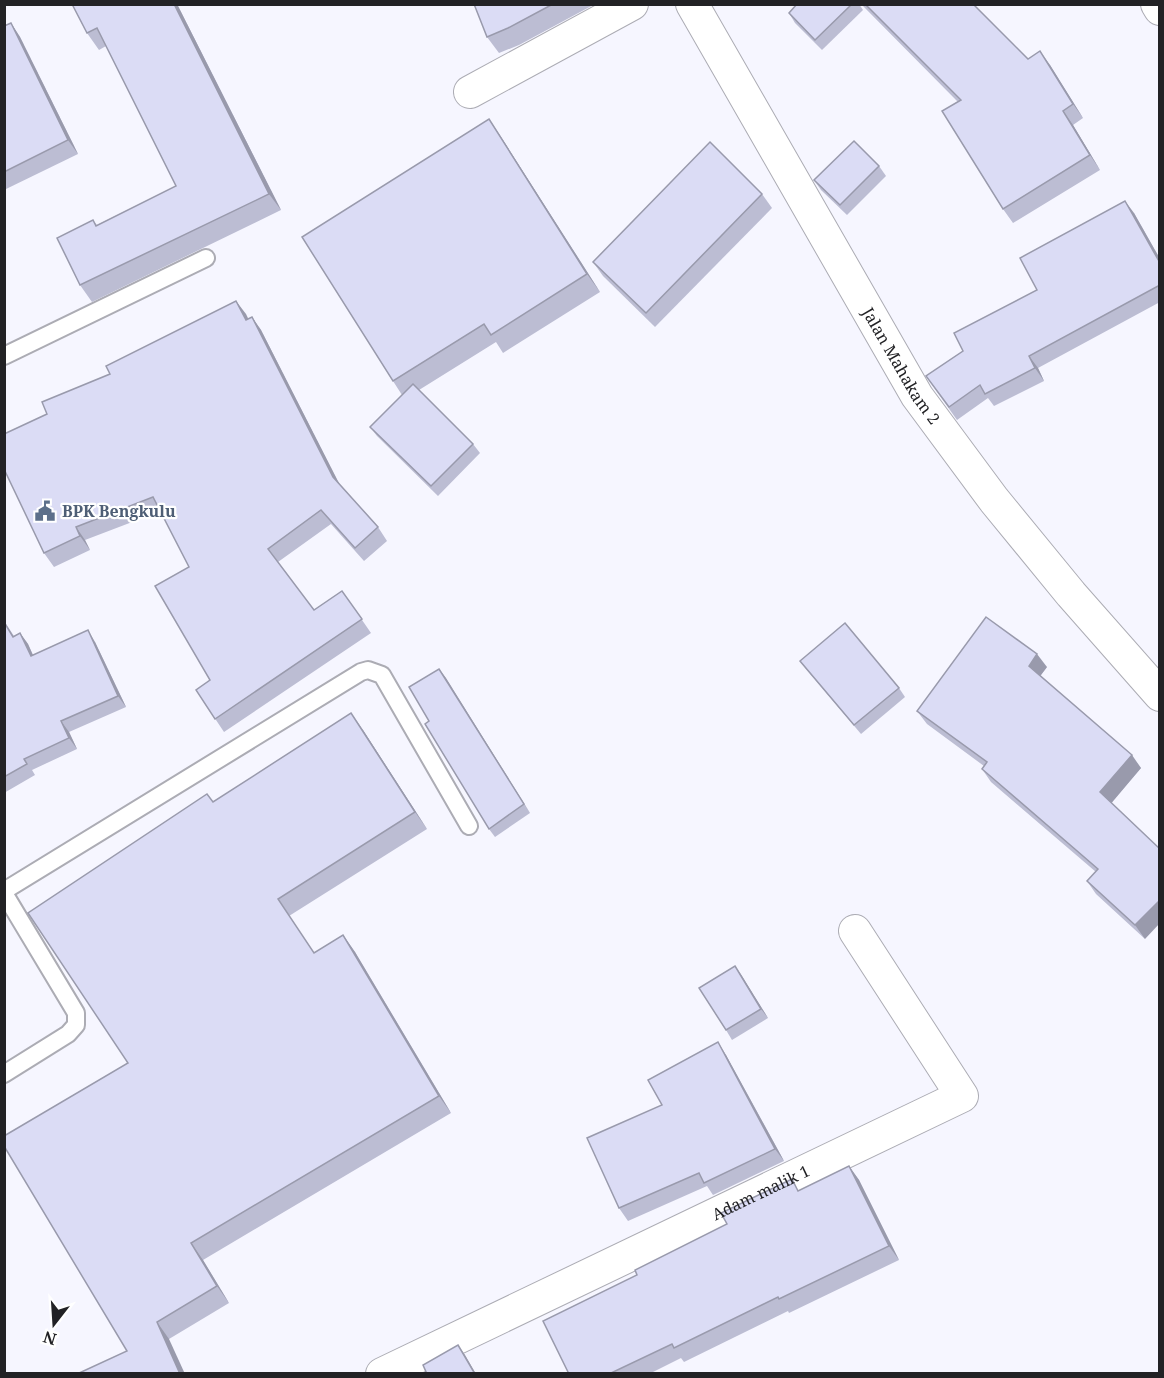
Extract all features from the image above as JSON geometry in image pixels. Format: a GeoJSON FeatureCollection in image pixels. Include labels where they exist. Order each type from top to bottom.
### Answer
{"type":"FeatureCollection","features":[{"type":"Feature","properties":{"kind":"street"},"geometry":{"type":"LineString","coordinates":[[470,92],[632,4]]}},
{"type":"Feature","properties":{"kind":"street","name":"Jalan Mahakam 2"},"geometry":{"type":"LineString","coordinates":[[692,4],[916,396],[994,500],[1071,594],[1160,695]]}},
{"type":"Feature","properties":{"kind":"street"},"geometry":{"type":"LineString","coordinates":[[1156,4],[1160,9]]}},
{"type":"Feature","properties":{"kind":"street","name":"Adam malik 1"},"geometry":{"type":"LineString","coordinates":[[382,1374],[962,1096],[855,931]]}},
{"type":"Feature","properties":{"kind":"lane"},"geometry":{"type":"LineString","coordinates":[[4,356],[206,258]]}},
{"type":"Feature","properties":{"kind":"lane"},"geometry":{"type":"LineString","coordinates":[[4,1074],[68,1034],[76,1025],[76,1013],[4,892],[361,672],[368,670],[382,675],[469,826]]}},
{"type":"Feature","properties":{"kind":"building"},"geometry":{"type":"Polygon","coordinates":[[[72,4],[174,4],[269,194],[80,285],[57,238],[93,220],[96,226],[176,186],[97,28],[87,33],[72,4]]]}},
{"type":"Feature","properties":{"kind":"building"},"geometry":{"type":"Polygon","coordinates":[[[474,4],[553,4],[487,37],[474,4]]]}},
{"type":"Feature","properties":{"kind":"building"},"geometry":{"type":"Polygon","coordinates":[[[797,4],[852,4],[815,40],[789,13],[797,4]]]}},
{"type":"Feature","properties":{"kind":"building"},"geometry":{"type":"Polygon","coordinates":[[[865,4],[973,4],[1028,59],[1040,51],[1073,104],[1063,111],[1090,155],[1003,209],[942,111],[961,100],[865,4]]]}},
{"type":"Feature","properties":{"kind":"building"},"geometry":{"type":"Polygon","coordinates":[[[11,23],[68,140],[4,172],[4,26],[11,23]]]}},
{"type":"Feature","properties":{"kind":"building"},"geometry":{"type":"Polygon","coordinates":[[[489,119],[587,274],[491,335],[484,324],[393,381],[302,237],[489,119]]]}},
{"type":"Feature","properties":{"kind":"building"},"geometry":{"type":"Polygon","coordinates":[[[854,141],[879,166],[840,205],[814,180],[854,141]]]}},
{"type":"Feature","properties":{"kind":"building"},"geometry":{"type":"Polygon","coordinates":[[[710,142],[762,194],[646,313],[593,262],[710,142]]]}},
{"type":"Feature","properties":{"kind":"building"},"geometry":{"type":"Polygon","coordinates":[[[1125,201],[1160,263],[1160,285],[1029,356],[1035,368],[985,394],[980,385],[949,407],[926,376],[963,351],[954,333],[1037,290],[1020,258],[1125,201]]]}},
{"type":"Feature","properties":{"kind":"building"},"geometry":{"type":"Polygon","coordinates":[[[236,301],[246,320],[252,317],[333,477],[378,527],[355,548],[321,510],[268,549],[314,610],[342,591],[362,619],[215,719],[196,690],[210,680],[155,586],[189,567],[153,497],[76,527],[80,536],[44,553],[4,469],[4,434],[47,414],[42,402],[110,374],[106,366],[236,301]]]}},
{"type":"Feature","properties":{"kind":"building"},"geometry":{"type":"Polygon","coordinates":[[[413,384],[473,444],[431,486],[370,427],[413,384]]]}},
{"type":"Feature","properties":{"kind":"building"},"geometry":{"type":"Polygon","coordinates":[[[986,617],[1037,654],[1029,666],[1132,755],[1100,792],[1160,849],[1160,900],[1135,925],[1087,881],[1098,869],[982,769],[987,762],[917,711],[986,617]]]}},
{"type":"Feature","properties":{"kind":"building"},"geometry":{"type":"Polygon","coordinates":[[[4,622],[13,637],[20,633],[31,656],[88,630],[118,696],[61,721],[69,738],[24,759],[27,764],[4,777],[4,622]]]}},
{"type":"Feature","properties":{"kind":"building"},"geometry":{"type":"Polygon","coordinates":[[[845,623],[899,688],[854,725],[800,661],[845,623]]]}},
{"type":"Feature","properties":{"kind":"building"},"geometry":{"type":"Polygon","coordinates":[[[439,669],[524,804],[489,829],[425,724],[429,721],[409,687],[439,669]]]}},
{"type":"Feature","properties":{"kind":"building"},"geometry":{"type":"Polygon","coordinates":[[[351,713],[415,812],[278,899],[314,953],[343,935],[439,1096],[191,1243],[217,1286],[157,1322],[180,1374],[77,1374],[127,1351],[4,1146],[4,1136],[128,1063],[28,913],[207,794],[213,802],[351,713]]]}},
{"type":"Feature","properties":{"kind":"building"},"geometry":{"type":"Polygon","coordinates":[[[735,966],[761,1009],[726,1030],[699,988],[735,966]]]}},
{"type":"Feature","properties":{"kind":"building"},"geometry":{"type":"Polygon","coordinates":[[[718,1042],[775,1149],[704,1183],[699,1173],[619,1208],[587,1138],[662,1105],[648,1080],[718,1042]]]}},
{"type":"Feature","properties":{"kind":"building"},"geometry":{"type":"Polygon","coordinates":[[[849,1166],[889,1246],[674,1348],[672,1344],[609,1374],[569,1374],[543,1321],[637,1275],[635,1270],[727,1224],[721,1213],[792,1179],[798,1191],[849,1166]]]}},
{"type":"Feature","properties":{"kind":"building"},"geometry":{"type":"Polygon","coordinates":[[[458,1345],[475,1374],[427,1374],[423,1365],[458,1345]]]}},
{"type":"Feature","properties":{"kind":"place","name":"BPK Bengkulu"},"geometry":{"type":"Point","coordinates":[45,511]}}]}
